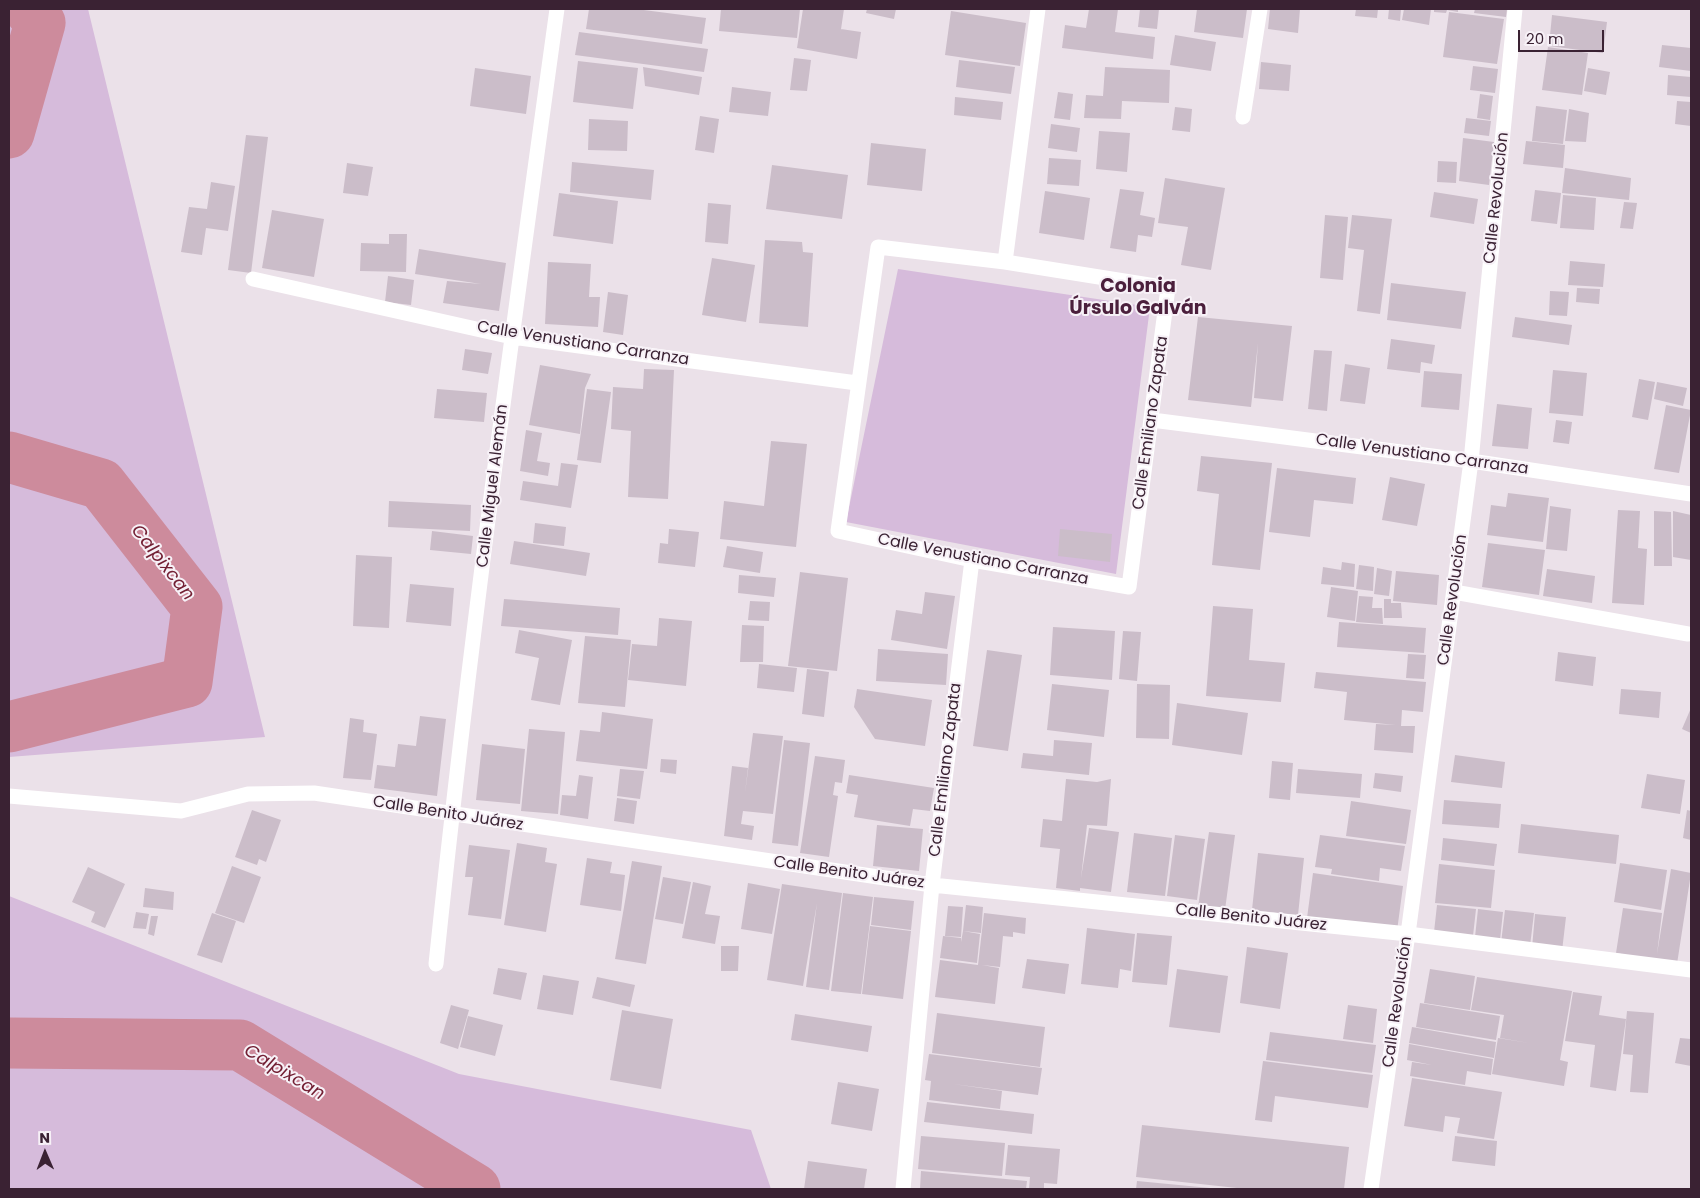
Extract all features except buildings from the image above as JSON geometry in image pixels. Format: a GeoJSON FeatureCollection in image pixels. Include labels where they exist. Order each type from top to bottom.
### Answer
{"type":"FeatureCollection","features":[{"type":"Feature","properties":{"kind":"street","name":"Calle Miguel Alemán"},"geometry":{"type":"LineString","coordinates":[[436,964],[451,815],[556,9]]}},
{"type":"Feature","properties":{"kind":"street"},"geometry":{"type":"LineString","coordinates":[[857,383],[878,247],[1005,262],[1038,9]]}},
{"type":"Feature","properties":{"kind":"street"},"geometry":{"type":"LineString","coordinates":[[1243,117],[1260,9]]}},
{"type":"Feature","properties":{"kind":"street","name":"Calle Revolución"},"geometry":{"type":"LineString","coordinates":[[1371,1189],[1408,934],[1471,461],[1515,9]]}},
{"type":"Feature","properties":{"kind":"street","name":"Calle Emiliano Zapata"},"geometry":{"type":"LineString","coordinates":[[1005,262],[1168,288],[1129,587]]}},
{"type":"Feature","properties":{"kind":"street","name":"Calle Venustiano Carranza"},"geometry":{"type":"LineString","coordinates":[[253,279],[512,337],[857,383],[838,531],[972,560],[1129,587]]}},
{"type":"Feature","properties":{"kind":"street","name":"Calle Venustiano Carranza"},"geometry":{"type":"LineString","coordinates":[[1152,420],[1471,461],[1691,494]]}},
{"type":"Feature","properties":{"kind":"street","name":"Calle Emiliano Zapata"},"geometry":{"type":"LineString","coordinates":[[903,1189],[932,885],[972,560]]}},
{"type":"Feature","properties":{"kind":"street"},"geometry":{"type":"LineString","coordinates":[[1454,592],[1688,634]]}},
{"type":"Feature","properties":{"kind":"street","name":"Calle Benito Juárez"},"geometry":{"type":"LineString","coordinates":[[9,796],[181,811],[248,794],[314,793],[451,815],[932,885],[1408,934],[1691,970]]}},
{"type":"Feature","properties":{"kind":"shaded area"},"geometry":{"type":"Polygon","coordinates":[[[9,9],[88,9],[265,737],[9,757],[9,9]]]}},
{"type":"Feature","properties":{"kind":"shaded area"},"geometry":{"type":"Polygon","coordinates":[[[898,269],[1150,307],[1116,574],[846,522],[898,269]]]}},
{"type":"Feature","properties":{"kind":"shaded area"},"geometry":{"type":"Polygon","coordinates":[[[9,896],[459,1074],[751,1130],[771,1189],[9,1189],[9,896]]]}},
{"type":"Feature","properties":{"kind":"waterway","name":"Calpixcan"},"geometry":{"type":"LineString","coordinates":[[9,133],[40,23],[29,9]]}},
{"type":"Feature","properties":{"kind":"waterway","name":"Calpixcan"},"geometry":{"type":"LineString","coordinates":[[9,457],[101,484],[197,607],[187,682],[9,727]]}},
{"type":"Feature","properties":{"kind":"waterway","name":"Calpixcan"},"geometry":{"type":"LineString","coordinates":[[9,1043],[240,1045],[475,1189]]}},
{"type":"Feature","properties":{"kind":"district","name":"Colonia Úrsulo Galván"},"geometry":{"type":"Point","coordinates":[1138,298]}}]}
